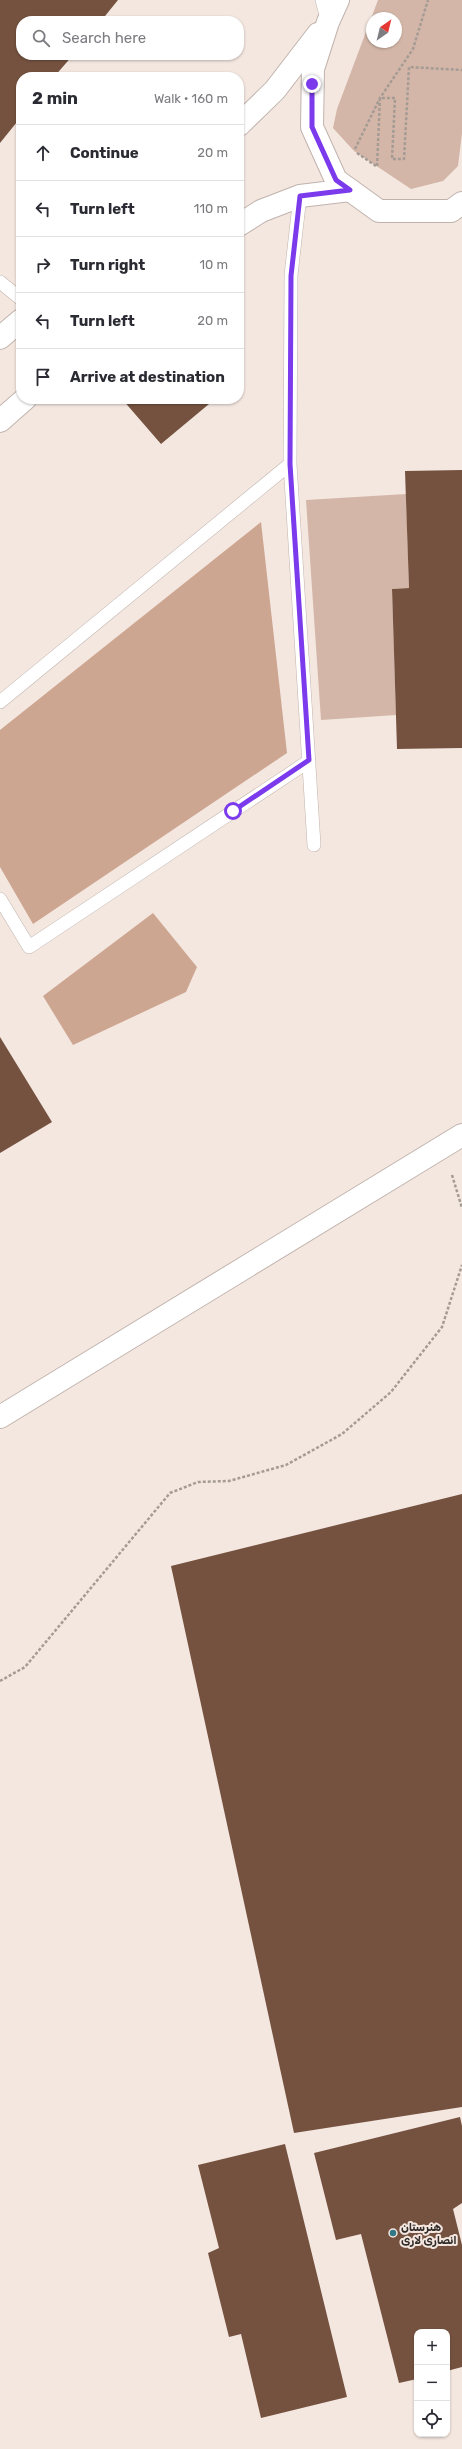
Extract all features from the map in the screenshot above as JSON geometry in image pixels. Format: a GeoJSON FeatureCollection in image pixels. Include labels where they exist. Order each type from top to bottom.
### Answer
{"type":"FeatureCollection","features":[{"type":"Feature","properties":{"kind":"street"},"geometry":{"type":"LineString","coordinates":[[338,0],[328,22],[313,69],[312,127],[336,180],[379,211],[451,211],[462,203]]}},
{"type":"Feature","properties":{"kind":"street"},"geometry":{"type":"LineString","coordinates":[[244,121],[275,90],[328,22]]}},
{"type":"Feature","properties":{"kind":"street"},"geometry":{"type":"LineString","coordinates":[[244,222],[261,211],[300,196],[350,190]]}},
{"type":"Feature","properties":{"kind":"street"},"geometry":{"type":"LineString","coordinates":[[0,338],[16,324]]}},
{"type":"Feature","properties":{"kind":"street"},"geometry":{"type":"LineString","coordinates":[[0,420],[19,404]]}},
{"type":"Feature","properties":{"kind":"street"},"geometry":{"type":"LineString","coordinates":[[0,1417],[462,1135]]}},
{"type":"Feature","properties":{"kind":"lane"},"geometry":{"type":"LineString","coordinates":[[322,0],[328,22]]}},
{"type":"Feature","properties":{"kind":"lane"},"geometry":{"type":"LineString","coordinates":[[300,196],[291,276],[290,464],[314,845]]}},
{"type":"Feature","properties":{"kind":"lane"},"geometry":{"type":"LineString","coordinates":[[0,282],[16,295]]}},
{"type":"Feature","properties":{"kind":"lane"},"geometry":{"type":"LineString","coordinates":[[0,702],[290,464]]}},
{"type":"Feature","properties":{"kind":"lane"},"geometry":{"type":"LineString","coordinates":[[0,899],[29,947],[309,760]]}},
{"type":"Feature","properties":{"kind":"path"},"geometry":{"type":"LineString","coordinates":[[354,151],[380,98],[413,49],[428,0]]}},
{"type":"Feature","properties":{"kind":"path"},"geometry":{"type":"LineString","coordinates":[[380,98],[394,98],[392,159],[404,158],[409,67],[462,70]]}},
{"type":"Feature","properties":{"kind":"path"},"geometry":{"type":"LineString","coordinates":[[377,166],[380,98]]}},
{"type":"Feature","properties":{"kind":"path"},"geometry":{"type":"LineString","coordinates":[[0,1681],[25,1666],[30,1661],[170,1493],[198,1482],[229,1481],[286,1465],[342,1434],[391,1392],[442,1327],[462,1265]]}},
{"type":"Feature","properties":{"kind":"shaded area"},"geometry":{"type":"Polygon","coordinates":[[[378,0],[462,0],[462,133],[458,166],[443,181],[411,189],[354,151],[333,128],[337,109],[366,32],[366,48],[402,48],[402,12],[373,12],[378,0]]]}},
{"type":"Feature","properties":{"kind":"shaded area"},"geometry":{"type":"Polygon","coordinates":[[[406,494],[409,588],[392,589],[396,715],[321,720],[306,500],[406,494]]]}},
{"type":"Feature","properties":{"kind":"shaded area"},"geometry":{"type":"Polygon","coordinates":[[[261,522],[287,753],[33,924],[0,867],[0,730],[261,522]]]}},
{"type":"Feature","properties":{"kind":"shaded area"},"geometry":{"type":"Polygon","coordinates":[[[153,913],[197,967],[186,992],[73,1045],[43,996],[153,913]]]}},
{"type":"Feature","properties":{"kind":"building"},"geometry":{"type":"Polygon","coordinates":[[[0,0],[118,0],[105,16],[16,16],[16,60],[69,60],[58,72],[16,72],[16,123],[0,143],[0,0]]]}},
{"type":"Feature","properties":{"kind":"building"},"geometry":{"type":"Polygon","coordinates":[[[126,404],[209,404],[161,444],[126,404]]]}},
{"type":"Feature","properties":{"kind":"building"},"geometry":{"type":"Polygon","coordinates":[[[462,470],[462,748],[397,749],[392,589],[409,588],[405,471],[462,470]]]}},
{"type":"Feature","properties":{"kind":"building"},"geometry":{"type":"Polygon","coordinates":[[[0,1037],[52,1122],[0,1153],[0,1037]]]}},
{"type":"Feature","properties":{"kind":"building"},"geometry":{"type":"Polygon","coordinates":[[[462,1494],[462,2107],[294,2133],[171,1566],[462,1494]]]}},
{"type":"Feature","properties":{"kind":"building","name":"هنرستان انصاری لاری"},"geometry":{"type":"Polygon","coordinates":[[[460,2117],[462,2126],[462,2203],[453,2209],[462,2245],[462,2367],[450,2370],[450,2329],[414,2329],[414,2380],[399,2383],[361,2234],[336,2240],[314,2153],[460,2117]]]}},
{"type":"Feature","properties":{"kind":"building"},"geometry":{"type":"Polygon","coordinates":[[[285,2144],[347,2397],[261,2418],[241,2334],[229,2337],[208,2253],[219,2248],[198,2165],[285,2144]]]}},
{"type":"Feature","properties":{"kind":"place","name":"هنرستان انصاری لاری"},"geometry":{"type":"Point","coordinates":[393,2233]}},
{"type":"Feature","properties":{"kind":"route"},"geometry":{"type":"LineString","coordinates":[[233,811],[309,760],[290,464],[291,276],[300,196],[350,190],[336,180],[312,127],[312,84]]}}]}
